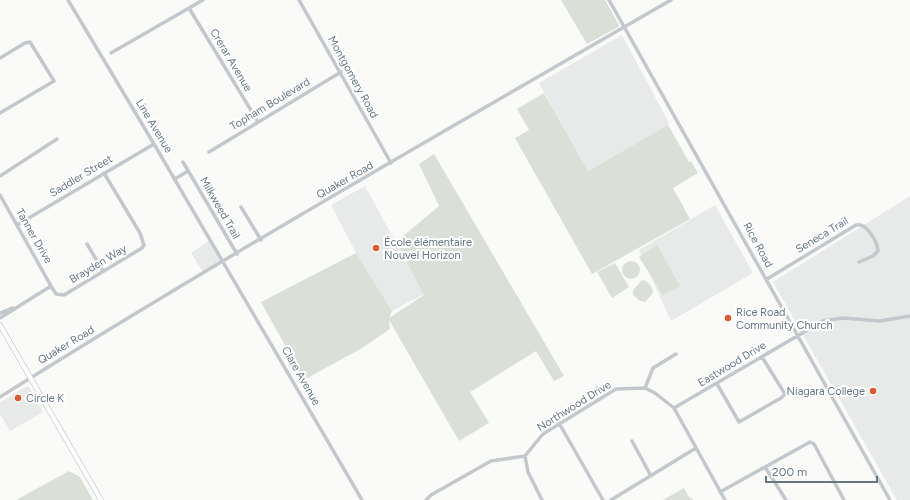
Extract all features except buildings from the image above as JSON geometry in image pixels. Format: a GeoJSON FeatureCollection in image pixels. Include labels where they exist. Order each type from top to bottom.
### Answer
{"type":"FeatureCollection","features":[{"type":"Feature","properties":{"kind":"main road"},"geometry":{"type":"LineString","coordinates":[[0,325],[101,500]]}},
{"type":"Feature","properties":{"kind":"street","name":"Line Avenue"},"geometry":{"type":"LineString","coordinates":[[68,0],[224,262]]}},
{"type":"Feature","properties":{"kind":"street"},"geometry":{"type":"LineString","coordinates":[[111,53],[203,0]]}},
{"type":"Feature","properties":{"kind":"street","name":"Montgomery Road"},"geometry":{"type":"LineString","coordinates":[[299,0],[391,163]]}},
{"type":"Feature","properties":{"kind":"street","name":"Rice Road"},"geometry":{"type":"LineString","coordinates":[[609,0],[890,500]]}},
{"type":"Feature","properties":{"kind":"street","name":"Quaker Road"},"geometry":{"type":"LineString","coordinates":[[0,397],[237,254],[671,0]]}},
{"type":"Feature","properties":{"kind":"street","name":"Crerar Avenue"},"geometry":{"type":"LineString","coordinates":[[189,8],[258,122]]}},
{"type":"Feature","properties":{"kind":"street"},"geometry":{"type":"LineString","coordinates":[[0,58],[25,43],[30,42],[54,81],[0,113]]}},
{"type":"Feature","properties":{"kind":"street","name":"Topham Boulevard"},"geometry":{"type":"LineString","coordinates":[[209,152],[341,72]]}},
{"type":"Feature","properties":{"kind":"street"},"geometry":{"type":"LineString","coordinates":[[0,176],[57,139]]}},
{"type":"Feature","properties":{"kind":"street","name":"Saddler Street"},"geometry":{"type":"LineString","coordinates":[[17,225],[154,144]]}},
{"type":"Feature","properties":{"kind":"street","name":"Milkweed Trail"},"geometry":{"type":"LineString","coordinates":[[183,162],[237,254]]}},
{"type":"Feature","properties":{"kind":"street","name":"Milkweed Trail"},"geometry":{"type":"LineString","coordinates":[[175,179],[188,171]]}},
{"type":"Feature","properties":{"kind":"street","name":"Brayden Way"},"geometry":{"type":"LineString","coordinates":[[51,286],[56,294],[64,295],[142,248],[144,241],[104,173]]}},
{"type":"Feature","properties":{"kind":"street","name":"Tanner Drive"},"geometry":{"type":"LineString","coordinates":[[0,195],[51,286]]}},
{"type":"Feature","properties":{"kind":"street"},"geometry":{"type":"LineString","coordinates":[[241,207],[261,240]]}},
{"type":"Feature","properties":{"kind":"street","name":"Seneca Trail"},"geometry":{"type":"LineString","coordinates":[[767,280],[856,225],[860,224],[867,228],[878,251],[873,256],[859,262]]}},
{"type":"Feature","properties":{"kind":"street"},"geometry":{"type":"LineString","coordinates":[[87,244],[103,271]]}},
{"type":"Feature","properties":{"kind":"street","name":"Clare Avenue"},"geometry":{"type":"LineString","coordinates":[[224,262],[362,500]]}},
{"type":"Feature","properties":{"kind":"street"},"geometry":{"type":"LineString","coordinates":[[0,318],[51,286]]}},
{"type":"Feature","properties":{"kind":"street"},"geometry":{"type":"LineString","coordinates":[[0,313],[14,308]]}},
{"type":"Feature","properties":{"kind":"street","name":"Eastwood Drive"},"geometry":{"type":"LineString","coordinates":[[674,408],[823,321],[837,318],[880,321],[910,316]]}},
{"type":"Feature","properties":{"kind":"street"},"geometry":{"type":"LineString","coordinates":[[676,354],[653,368],[645,388],[655,393],[674,408],[725,500]]}},
{"type":"Feature","properties":{"kind":"street"},"geometry":{"type":"LineString","coordinates":[[717,384],[739,422],[781,398],[785,394],[762,357]]}},
{"type":"Feature","properties":{"kind":"street","name":"Northwood Drive"},"geometry":{"type":"LineString","coordinates":[[525,456],[542,434],[616,389],[645,388]]}},
{"type":"Feature","properties":{"kind":"street"},"geometry":{"type":"LineString","coordinates":[[559,424],[603,500]]}},
{"type":"Feature","properties":{"kind":"street"},"geometry":{"type":"LineString","coordinates":[[632,441],[651,476]]}},
{"type":"Feature","properties":{"kind":"street"},"geometry":{"type":"LineString","coordinates":[[720,492],[810,442],[814,444],[844,500]]}},
{"type":"Feature","properties":{"kind":"street"},"geometry":{"type":"LineString","coordinates":[[611,500],[696,448]]}},
{"type":"Feature","properties":{"kind":"street"},"geometry":{"type":"LineString","coordinates":[[426,500],[431,495],[492,461],[525,456],[530,476],[542,500]]}},
{"type":"Feature","properties":{"kind":"street"},"geometry":{"type":"LineString","coordinates":[[765,467],[786,500]]}},
{"type":"Feature","properties":{"kind":"shaded area"},"geometry":{"type":"Polygon","coordinates":[[[561,0],[605,0],[619,25],[618,27],[587,44],[561,0]]]}},
{"type":"Feature","properties":{"kind":"shaded area"},"geometry":{"type":"Polygon","coordinates":[[[622,35],[669,123],[668,125],[588,171],[539,83],[622,35]]]}},
{"type":"Feature","properties":{"kind":"shaded area"},"geometry":{"type":"Polygon","coordinates":[[[544,93],[588,171],[668,125],[689,162],[691,161],[698,173],[673,188],[690,219],[592,274],[515,138],[529,130],[517,109],[544,93]]]}},
{"type":"Feature","properties":{"kind":"shaded area"},"geometry":{"type":"Polygon","coordinates":[[[434,154],[564,376],[554,381],[536,351],[470,392],[489,423],[459,441],[389,320],[390,329],[362,348],[304,380],[261,302],[356,253],[392,311],[389,318],[424,295],[396,242],[439,206],[419,164],[434,154]]]}},
{"type":"Feature","properties":{"kind":"shaded area","name":"École élémentaire Nouvel Horizon"},"geometry":{"type":"Polygon","coordinates":[[[365,186],[424,294],[392,311],[356,253],[331,205],[365,186]]]}},
{"type":"Feature","properties":{"kind":"shaded area","name":"Niagara College"},"geometry":{"type":"Polygon","coordinates":[[[910,196],[910,500],[897,500],[773,282],[910,196]]]}},
{"type":"Feature","properties":{"kind":"shaded area"},"geometry":{"type":"Polygon","coordinates":[[[715,205],[753,273],[671,321],[639,250],[715,205]]]}},
{"type":"Feature","properties":{"kind":"shaded area"},"geometry":{"type":"Polygon","coordinates":[[[209,241],[221,261],[203,272],[191,253],[209,241]]]}},
{"type":"Feature","properties":{"kind":"shaded area"},"geometry":{"type":"Polygon","coordinates":[[[657,245],[680,286],[663,295],[639,257],[657,245]]]}},
{"type":"Feature","properties":{"kind":"shaded area"},"geometry":{"type":"Polygon","coordinates":[[[631,261],[637,264],[640,270],[637,276],[631,279],[625,276],[622,270],[625,264],[631,261]]]}},
{"type":"Feature","properties":{"kind":"shaded area"},"geometry":{"type":"Polygon","coordinates":[[[615,263],[629,287],[612,298],[597,272],[615,263]]]}},
{"type":"Feature","properties":{"kind":"shaded area"},"geometry":{"type":"Polygon","coordinates":[[[642,280],[650,285],[653,293],[645,302],[640,301],[633,295],[633,290],[642,280]]]}},
{"type":"Feature","properties":{"kind":"shaded area"},"geometry":{"type":"Polygon","coordinates":[[[27,386],[30,388],[43,412],[10,431],[0,414],[0,402],[27,386]]]}},
{"type":"Feature","properties":{"kind":"shaded area"},"geometry":{"type":"Polygon","coordinates":[[[69,471],[80,477],[93,500],[16,500],[69,471]]]}},
{"type":"Feature","properties":{"kind":"shaded area"},"geometry":{"type":"Polygon","coordinates":[[[684,488],[688,496],[694,500],[663,500],[684,488]]]}},
{"type":"Feature","properties":{"kind":"place","name":"École élémentaire Nouvel Horizon"},"geometry":{"type":"Point","coordinates":[376,248]}},
{"type":"Feature","properties":{"kind":"place","name":"Rice Road Community Church"},"geometry":{"type":"Point","coordinates":[728,318]}},
{"type":"Feature","properties":{"kind":"place","name":"Niagara College"},"geometry":{"type":"Point","coordinates":[873,391]}},
{"type":"Feature","properties":{"kind":"place","name":"Circle K"},"geometry":{"type":"Point","coordinates":[18,398]}}]}
